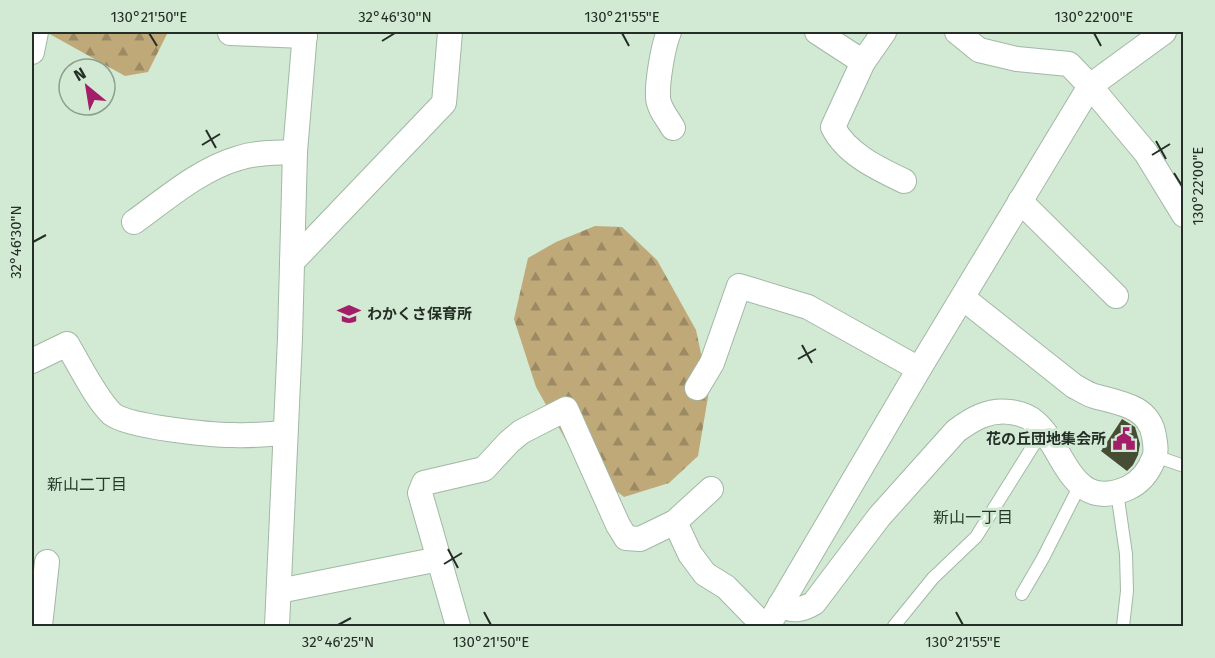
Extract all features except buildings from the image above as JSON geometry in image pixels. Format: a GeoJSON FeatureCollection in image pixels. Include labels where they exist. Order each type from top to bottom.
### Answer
{"type":"FeatureCollection","features":[{"type":"Feature","properties":{"kind":"street"},"geometry":{"type":"LineString","coordinates":[[32,52],[36,32]]}},
{"type":"Feature","properties":{"kind":"street"},"geometry":{"type":"LineString","coordinates":[[292,262],[444,103],[450,32]]}},
{"type":"Feature","properties":{"kind":"street"},"geometry":{"type":"LineString","coordinates":[[669,32],[664,44],[658,98],[673,128]]}},
{"type":"Feature","properties":{"kind":"street"},"geometry":{"type":"LineString","coordinates":[[817,32],[863,62]]}},
{"type":"Feature","properties":{"kind":"street"},"geometry":{"type":"LineString","coordinates":[[884,32],[863,62],[833,127],[838,136],[871,165],[904,181]]}},
{"type":"Feature","properties":{"kind":"street"},"geometry":{"type":"LineString","coordinates":[[957,32],[979,50],[1017,59],[1069,64],[1146,153],[1184,215]]}},
{"type":"Feature","properties":{"kind":"street"},"geometry":{"type":"LineString","coordinates":[[675,522],[690,554],[705,574],[726,587],[766,627],[1090,86],[1164,32]]}},
{"type":"Feature","properties":{"kind":"street"},"geometry":{"type":"LineString","coordinates":[[230,33],[305,34],[295,152],[277,627]]}},
{"type":"Feature","properties":{"kind":"street"},"geometry":{"type":"LineString","coordinates":[[134,222],[194,180],[238,158],[263,153],[295,152]]}},
{"type":"Feature","properties":{"kind":"street"},"geometry":{"type":"LineString","coordinates":[[1020,201],[1116,296]]}},
{"type":"Feature","properties":{"kind":"street"},"geometry":{"type":"LineString","coordinates":[[697,388],[712,363],[739,286],[808,307],[920,369]]}},
{"type":"Feature","properties":{"kind":"street"},"geometry":{"type":"LineString","coordinates":[[780,605],[796,610],[814,603],[879,517],[956,431],[970,421],[996,411],[1007,411],[1028,417],[1042,430],[1064,466],[1080,484],[1091,491],[1104,494],[1117,492],[1142,479],[1155,456],[1153,431],[1139,411],[1130,405],[1092,395],[1074,386],[963,298]]}},
{"type":"Feature","properties":{"kind":"street"},"geometry":{"type":"LineString","coordinates":[[32,361],[67,344],[103,404],[114,415],[127,422],[234,435],[285,433]]}},
{"type":"Feature","properties":{"kind":"street"},"geometry":{"type":"LineString","coordinates":[[458,627],[420,494],[424,483],[484,469],[508,442],[521,432],[566,409],[626,538],[640,539],[675,522],[711,489]]}},
{"type":"Feature","properties":{"kind":"street"},"geometry":{"type":"LineString","coordinates":[[279,591],[439,559]]}},
{"type":"Feature","properties":{"kind":"street"},"geometry":{"type":"LineString","coordinates":[[40,627],[47,562]]}},
{"type":"Feature","properties":{"kind":"lane"},"geometry":{"type":"LineString","coordinates":[[894,627],[933,578],[976,537],[1042,430]]}},
{"type":"Feature","properties":{"kind":"lane"},"geometry":{"type":"LineString","coordinates":[[1155,456],[1184,466]]}},
{"type":"Feature","properties":{"kind":"lane"},"geometry":{"type":"LineString","coordinates":[[1022,594],[1080,484]]}},
{"type":"Feature","properties":{"kind":"lane"},"geometry":{"type":"LineString","coordinates":[[1117,492],[1126,554],[1127,591],[1123,627]]}},
{"type":"Feature","properties":{"kind":"green space"},"geometry":{"type":"Polygon","coordinates":[[[46,32],[168,32],[148,72],[125,76],[117,72],[117,57],[91,57],[46,32]]]}},
{"type":"Feature","properties":{"kind":"green space"},"geometry":{"type":"Polygon","coordinates":[[[595,226],[622,227],[657,260],[696,330],[709,391],[698,456],[669,483],[624,497],[577,460],[536,387],[514,319],[528,258],[556,242],[595,226]]]}},
{"type":"Feature","properties":{"kind":"place","name":"わかくさ保育所"},"geometry":{"type":"Point","coordinates":[349,314]}},
{"type":"Feature","properties":{"kind":"place","name":"花の丘団地集会所"},"geometry":{"type":"Point","coordinates":[1124,439]}},
{"type":"Feature","properties":{"kind":"district","name":"新山二丁目"},"geometry":{"type":"Point","coordinates":[87,484]}},
{"type":"Feature","properties":{"kind":"district","name":"新山一丁目"},"geometry":{"type":"Point","coordinates":[973,517]}}]}
